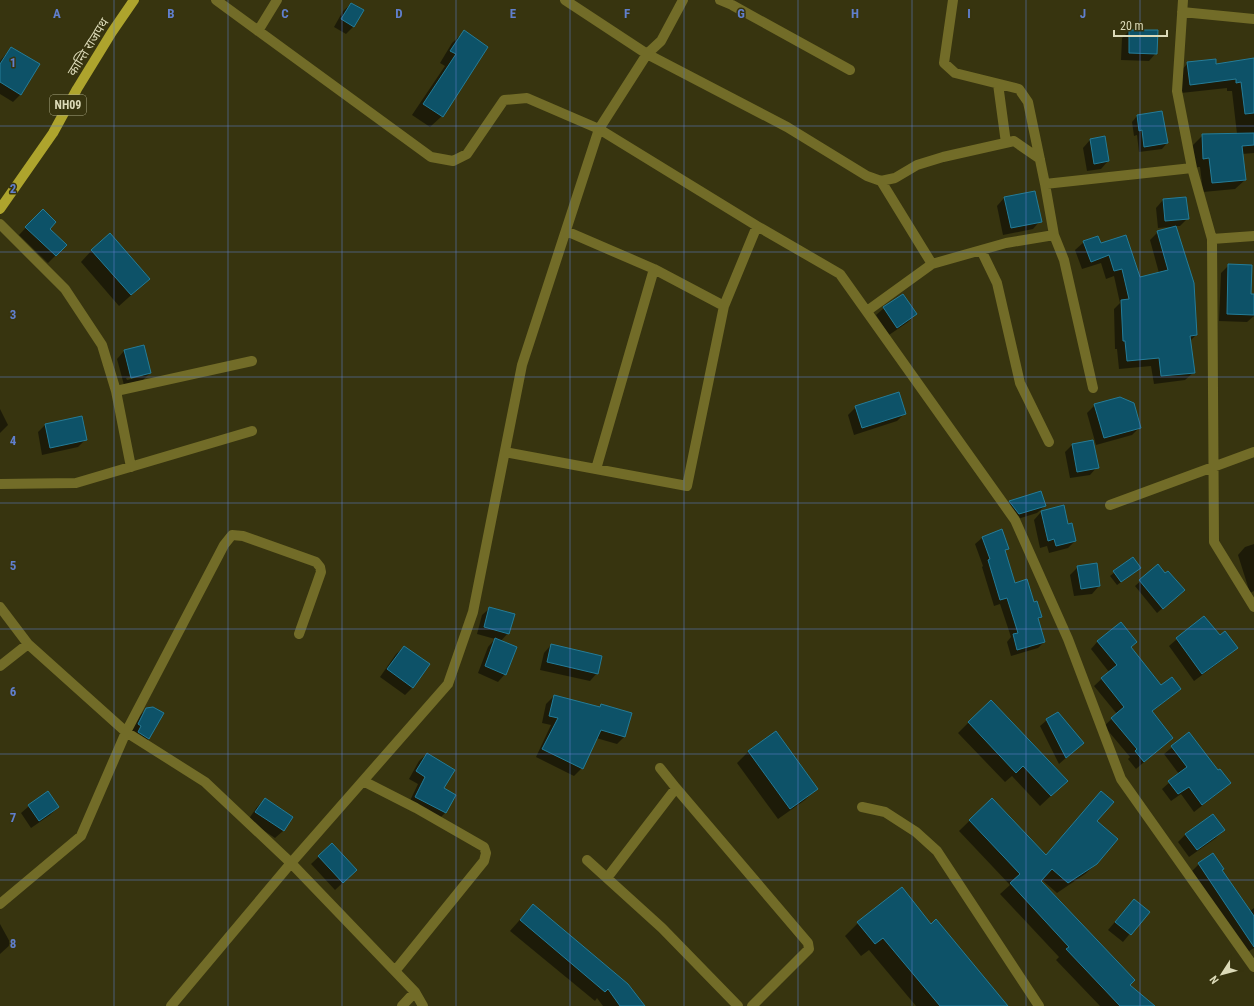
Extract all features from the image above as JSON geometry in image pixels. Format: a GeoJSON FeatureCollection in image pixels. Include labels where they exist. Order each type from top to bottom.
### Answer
{"type":"FeatureCollection","features":[{"type":"Feature","properties":{"kind":"main road","name":"कान्ति राजपथ"},"geometry":{"type":"LineString","coordinates":[[0,209],[53,133],[112,32],[134,0]]}},
{"type":"Feature","properties":{"kind":"street"},"geometry":{"type":"LineString","coordinates":[[216,0],[431,157],[452,161],[467,154],[504,100],[527,98],[598,129],[757,226],[840,274],[1015,520],[1068,639],[1121,779],[1254,967]]}},
{"type":"Feature","properties":{"kind":"street"},"geometry":{"type":"LineString","coordinates":[[258,31],[277,0]]}},
{"type":"Feature","properties":{"kind":"street"},"geometry":{"type":"LineString","coordinates":[[565,0],[647,54],[787,127],[867,176],[881,181],[895,178],[917,165],[943,157],[1014,141],[1040,159]]}},
{"type":"Feature","properties":{"kind":"street"},"geometry":{"type":"LineString","coordinates":[[171,1006],[292,863],[448,684],[473,612],[522,365],[598,129],[647,54],[661,41],[683,0]]}},
{"type":"Feature","properties":{"kind":"street"},"geometry":{"type":"LineString","coordinates":[[720,0],[732,5],[850,70]]}},
{"type":"Feature","properties":{"kind":"street"},"geometry":{"type":"LineString","coordinates":[[953,0],[944,63],[955,73],[1019,89],[1028,102],[1054,235],[1064,260],[1093,388]]}},
{"type":"Feature","properties":{"kind":"street"},"geometry":{"type":"LineString","coordinates":[[1183,0],[1177,91],[1192,168],[1212,239],[1214,542],[1254,607]]}},
{"type":"Feature","properties":{"kind":"street"},"geometry":{"type":"LineString","coordinates":[[1182,12],[1254,19]]}},
{"type":"Feature","properties":{"kind":"street"},"geometry":{"type":"LineString","coordinates":[[998,84],[1006,143]]}},
{"type":"Feature","properties":{"kind":"street"},"geometry":{"type":"LineString","coordinates":[[1045,184],[1192,168]]}},
{"type":"Feature","properties":{"kind":"street"},"geometry":{"type":"LineString","coordinates":[[881,181],[932,264]]}},
{"type":"Feature","properties":{"kind":"street"},"geometry":{"type":"LineString","coordinates":[[0,224],[64,289],[102,346],[116,391],[131,467]]}},
{"type":"Feature","properties":{"kind":"street"},"geometry":{"type":"LineString","coordinates":[[504,452],[687,486],[724,306],[757,226]]}},
{"type":"Feature","properties":{"kind":"street"},"geometry":{"type":"LineString","coordinates":[[566,230],[654,269],[724,306]]}},
{"type":"Feature","properties":{"kind":"street"},"geometry":{"type":"LineString","coordinates":[[867,312],[932,264],[1006,243],[1054,235]]}},
{"type":"Feature","properties":{"kind":"street"},"geometry":{"type":"LineString","coordinates":[[1212,239],[1254,236]]}},
{"type":"Feature","properties":{"kind":"street"},"geometry":{"type":"LineString","coordinates":[[981,250],[997,283],[1020,383],[1049,442]]}},
{"type":"Feature","properties":{"kind":"street"},"geometry":{"type":"LineString","coordinates":[[596,469],[654,269]]}},
{"type":"Feature","properties":{"kind":"street"},"geometry":{"type":"LineString","coordinates":[[116,391],[252,361]]}},
{"type":"Feature","properties":{"kind":"street"},"geometry":{"type":"LineString","coordinates":[[0,484],[76,483],[252,431]]}},
{"type":"Feature","properties":{"kind":"street"},"geometry":{"type":"LineString","coordinates":[[1110,505],[1254,452]]}},
{"type":"Feature","properties":{"kind":"street"},"geometry":{"type":"LineString","coordinates":[[0,904],[81,836],[126,732],[224,545],[232,535],[250,538],[316,562],[320,567],[321,572],[298,634]]}},
{"type":"Feature","properties":{"kind":"street"},"geometry":{"type":"LineString","coordinates":[[0,607],[28,644],[126,732],[205,782],[292,863],[415,992],[423,1006]]}},
{"type":"Feature","properties":{"kind":"street"},"geometry":{"type":"LineString","coordinates":[[0,666],[28,644]]}},
{"type":"Feature","properties":{"kind":"street"},"geometry":{"type":"LineString","coordinates":[[660,768],[808,943],[809,949],[752,1006]]}},
{"type":"Feature","properties":{"kind":"street"},"geometry":{"type":"LineString","coordinates":[[363,781],[416,808],[484,846],[486,853],[484,861],[395,971]]}},
{"type":"Feature","properties":{"kind":"street"},"geometry":{"type":"LineString","coordinates":[[607,878],[676,788]]}},
{"type":"Feature","properties":{"kind":"street"},"geometry":{"type":"LineString","coordinates":[[862,807],[885,812],[916,832],[937,851],[1039,1006]]}},
{"type":"Feature","properties":{"kind":"street"},"geometry":{"type":"LineString","coordinates":[[586,860],[662,928],[738,1006]]}},
{"type":"Feature","properties":{"kind":"street"},"geometry":{"type":"LineString","coordinates":[[402,1006],[415,992]]}},
{"type":"Feature","properties":{"kind":"building"},"geometry":{"type":"Polygon","coordinates":[[[351,3],[364,10],[354,27],[341,19],[351,3]]]}},
{"type":"Feature","properties":{"kind":"building"},"geometry":{"type":"Polygon","coordinates":[[[464,30],[488,47],[443,117],[423,104],[456,54],[450,51],[464,30]]]}},
{"type":"Feature","properties":{"kind":"building"},"geometry":{"type":"Polygon","coordinates":[[[1129,30],[1158,30],[1157,54],[1129,53],[1129,30]]]}},
{"type":"Feature","properties":{"kind":"building"},"geometry":{"type":"Polygon","coordinates":[[[11,47],[40,64],[21,95],[0,82],[0,64],[11,47]]]}},
{"type":"Feature","properties":{"kind":"building"},"geometry":{"type":"Polygon","coordinates":[[[1254,58],[1254,113],[1245,114],[1241,82],[1236,83],[1236,79],[1190,85],[1187,62],[1216,59],[1216,64],[1254,58]]]}},
{"type":"Feature","properties":{"kind":"building"},"geometry":{"type":"Polygon","coordinates":[[[1162,111],[1168,143],[1144,147],[1142,130],[1139,131],[1137,115],[1162,111]]]}},
{"type":"Feature","properties":{"kind":"building"},"geometry":{"type":"Polygon","coordinates":[[[1254,133],[1254,145],[1242,146],[1246,180],[1212,183],[1209,158],[1203,159],[1202,134],[1254,133]]]}},
{"type":"Feature","properties":{"kind":"building"},"geometry":{"type":"Polygon","coordinates":[[[1105,136],[1109,161],[1094,164],[1090,139],[1105,136]]]}},
{"type":"Feature","properties":{"kind":"building"},"geometry":{"type":"Polygon","coordinates":[[[1035,191],[1042,222],[1011,228],[1004,197],[1035,191]]]}},
{"type":"Feature","properties":{"kind":"building"},"geometry":{"type":"Polygon","coordinates":[[[1186,197],[1189,219],[1165,221],[1163,199],[1186,197]]]}},
{"type":"Feature","properties":{"kind":"building"},"geometry":{"type":"Polygon","coordinates":[[[43,209],[56,222],[50,229],[67,245],[56,256],[25,227],[43,209]]]}},
{"type":"Feature","properties":{"kind":"building"},"geometry":{"type":"Polygon","coordinates":[[[1176,226],[1194,283],[1197,335],[1190,336],[1195,373],[1161,376],[1159,358],[1127,361],[1125,341],[1123,341],[1121,300],[1129,299],[1122,269],[1114,271],[1109,255],[1091,262],[1083,241],[1098,236],[1101,243],[1126,235],[1140,277],[1168,270],[1157,231],[1176,226]]]}},
{"type":"Feature","properties":{"kind":"building"},"geometry":{"type":"Polygon","coordinates":[[[110,233],[150,279],[131,295],[91,250],[110,233]]]}},
{"type":"Feature","properties":{"kind":"building"},"geometry":{"type":"Polygon","coordinates":[[[1228,264],[1252,265],[1251,294],[1254,294],[1254,315],[1227,314],[1228,264]]]}},
{"type":"Feature","properties":{"kind":"building"},"geometry":{"type":"Polygon","coordinates":[[[903,294],[917,314],[897,328],[883,307],[903,294]]]}},
{"type":"Feature","properties":{"kind":"building"},"geometry":{"type":"Polygon","coordinates":[[[144,345],[151,373],[131,378],[124,350],[144,345]]]}},
{"type":"Feature","properties":{"kind":"building"},"geometry":{"type":"Polygon","coordinates":[[[899,392],[906,414],[862,428],[855,406],[899,392]]]}},
{"type":"Feature","properties":{"kind":"building"},"geometry":{"type":"Polygon","coordinates":[[[1120,397],[1134,403],[1141,428],[1104,438],[1094,404],[1120,397]]]}},
{"type":"Feature","properties":{"kind":"building"},"geometry":{"type":"Polygon","coordinates":[[[82,416],[87,440],[50,448],[45,424],[82,416]]]}},
{"type":"Feature","properties":{"kind":"building"},"geometry":{"type":"Polygon","coordinates":[[[1093,440],[1099,468],[1077,472],[1072,444],[1093,440]]]}},
{"type":"Feature","properties":{"kind":"building"},"geometry":{"type":"Polygon","coordinates":[[[1041,491],[1046,506],[1019,514],[1009,501],[1041,491]]]}},
{"type":"Feature","properties":{"kind":"building"},"geometry":{"type":"Polygon","coordinates":[[[1064,505],[1068,524],[1072,523],[1076,541],[1056,546],[1054,539],[1048,541],[1041,511],[1064,505]]]}},
{"type":"Feature","properties":{"kind":"building"},"geometry":{"type":"Polygon","coordinates":[[[1002,529],[1009,549],[1005,550],[1015,583],[1027,579],[1034,602],[1037,601],[1042,617],[1038,618],[1045,642],[1017,650],[1013,634],[1018,633],[1007,598],[1000,600],[988,560],[990,559],[982,537],[1002,529]]]}},
{"type":"Feature","properties":{"kind":"building"},"geometry":{"type":"Polygon","coordinates":[[[1133,557],[1141,568],[1121,582],[1113,571],[1133,557]]]}},
{"type":"Feature","properties":{"kind":"building"},"geometry":{"type":"Polygon","coordinates":[[[1097,563],[1100,586],[1081,589],[1077,566],[1097,563]]]}},
{"type":"Feature","properties":{"kind":"building"},"geometry":{"type":"Polygon","coordinates":[[[1158,564],[1165,573],[1168,571],[1185,590],[1163,609],[1139,580],[1158,564]]]}},
{"type":"Feature","properties":{"kind":"building"},"geometry":{"type":"Polygon","coordinates":[[[489,607],[515,614],[509,634],[484,627],[489,607]]]}},
{"type":"Feature","properties":{"kind":"building"},"geometry":{"type":"Polygon","coordinates":[[[1204,616],[1220,635],[1225,631],[1238,648],[1202,674],[1176,638],[1204,616]]]}},
{"type":"Feature","properties":{"kind":"building"},"geometry":{"type":"Polygon","coordinates":[[[1121,622],[1137,642],[1131,647],[1161,685],[1172,677],[1181,689],[1152,711],[1173,738],[1144,762],[1135,751],[1137,749],[1111,718],[1124,707],[1101,678],[1117,665],[1097,641],[1121,622]]]}},
{"type":"Feature","properties":{"kind":"building"},"geometry":{"type":"Polygon","coordinates":[[[495,638],[517,647],[506,675],[485,666],[495,638]]]}},
{"type":"Feature","properties":{"kind":"building"},"geometry":{"type":"Polygon","coordinates":[[[551,644],[602,656],[598,674],[547,662],[551,644]]]}},
{"type":"Feature","properties":{"kind":"building"},"geometry":{"type":"Polygon","coordinates":[[[404,646],[430,664],[413,688],[387,669],[404,646]]]}},
{"type":"Feature","properties":{"kind":"building"},"geometry":{"type":"Polygon","coordinates":[[[554,695],[600,707],[601,704],[632,713],[625,737],[601,730],[583,769],[542,749],[558,718],[549,716],[554,695]]]}},
{"type":"Feature","properties":{"kind":"building"},"geometry":{"type":"Polygon","coordinates":[[[991,700],[1068,781],[1051,796],[1023,766],[1016,773],[968,722],[991,700]]]}},
{"type":"Feature","properties":{"kind":"building"},"geometry":{"type":"Polygon","coordinates":[[[153,707],[164,713],[149,739],[138,732],[141,726],[138,724],[146,708],[153,707]]]}},
{"type":"Feature","properties":{"kind":"building"},"geometry":{"type":"Polygon","coordinates":[[[1058,712],[1084,743],[1066,758],[1046,719],[1058,712]]]}},
{"type":"Feature","properties":{"kind":"building"},"geometry":{"type":"Polygon","coordinates":[[[776,731],[818,789],[790,809],[748,751],[776,731]]]}},
{"type":"Feature","properties":{"kind":"building"},"geometry":{"type":"Polygon","coordinates":[[[1189,732],[1218,770],[1220,769],[1231,783],[1202,805],[1189,787],[1178,794],[1168,781],[1187,767],[1171,746],[1189,732]]]}},
{"type":"Feature","properties":{"kind":"building"},"geometry":{"type":"Polygon","coordinates":[[[427,753],[455,770],[444,788],[456,795],[446,813],[415,797],[425,777],[416,771],[427,753]]]}},
{"type":"Feature","properties":{"kind":"building"},"geometry":{"type":"Polygon","coordinates":[[[48,791],[59,807],[39,821],[28,805],[48,791]]]}},
{"type":"Feature","properties":{"kind":"building"},"geometry":{"type":"Polygon","coordinates":[[[1101,791],[1114,802],[1097,821],[1118,839],[1097,864],[1068,883],[1052,869],[1041,881],[1135,980],[1130,985],[1155,1006],[1120,1006],[1066,949],[1069,947],[1010,883],[1020,874],[969,820],[992,798],[1046,855],[1101,791]]]}},
{"type":"Feature","properties":{"kind":"building"},"geometry":{"type":"Polygon","coordinates":[[[265,798],[293,817],[284,831],[255,812],[265,798]]]}},
{"type":"Feature","properties":{"kind":"building"},"geometry":{"type":"Polygon","coordinates":[[[1213,814],[1225,830],[1197,850],[1185,834],[1213,814]]]}},
{"type":"Feature","properties":{"kind":"building"},"geometry":{"type":"Polygon","coordinates":[[[332,843],[357,870],[343,883],[318,856],[332,843]]]}},
{"type":"Feature","properties":{"kind":"building"},"geometry":{"type":"Polygon","coordinates":[[[1213,853],[1224,869],[1222,870],[1254,916],[1254,947],[1198,863],[1213,853]]]}},
{"type":"Feature","properties":{"kind":"building"},"geometry":{"type":"Polygon","coordinates":[[[902,887],[931,924],[936,919],[1008,1006],[940,1006],[883,938],[875,944],[857,922],[902,887]]]}},
{"type":"Feature","properties":{"kind":"building"},"geometry":{"type":"Polygon","coordinates":[[[1134,899],[1150,912],[1131,935],[1115,922],[1134,899]]]}},
{"type":"Feature","properties":{"kind":"building"},"geometry":{"type":"Polygon","coordinates":[[[533,904],[628,984],[645,1006],[620,1006],[608,989],[605,992],[520,920],[533,904]]]}}]}
